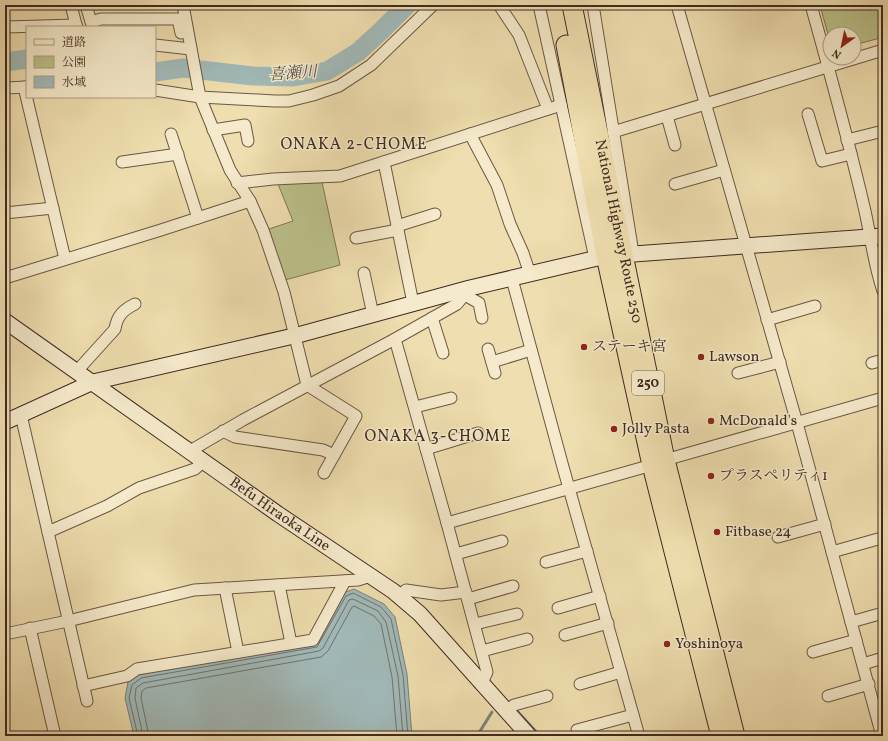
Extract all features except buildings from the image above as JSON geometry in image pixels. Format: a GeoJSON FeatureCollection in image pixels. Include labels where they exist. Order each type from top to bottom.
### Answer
{"type":"FeatureCollection","features":[{"type":"Feature","properties":{"kind":"highway","name":"National Highway Route 250"},"geometry":{"type":"LineString","coordinates":[[559,5],[570,29],[614,255],[658,462],[721,736]]}},
{"type":"Feature","properties":{"kind":"highway","name":"National Highway Route 250"},"geometry":{"type":"LineString","coordinates":[[570,29],[572,5]]}},
{"type":"Feature","properties":{"kind":"highway","name":"National Highway Route 250"},"geometry":{"type":"LineString","coordinates":[[658,462],[735,736]]}},
{"type":"Feature","properties":{"kind":"street"},"geometry":{"type":"LineString","coordinates":[[70,5],[76,26]]}},
{"type":"Feature","properties":{"kind":"street"},"geometry":{"type":"LineString","coordinates":[[86,5],[91,24],[101,19],[178,19],[182,35],[190,48]]}},
{"type":"Feature","properties":{"kind":"street"},"geometry":{"type":"LineString","coordinates":[[183,5],[200,97],[230,170],[250,201],[263,230],[282,285],[307,385],[356,416],[324,473]]}},
{"type":"Feature","properties":{"kind":"street"},"geometry":{"type":"LineString","coordinates":[[156,90],[200,97],[288,101],[339,86],[371,64],[433,5]]}},
{"type":"Feature","properties":{"kind":"street"},"geometry":{"type":"LineString","coordinates":[[499,5],[519,35],[548,109]]}},
{"type":"Feature","properties":{"kind":"street"},"geometry":{"type":"LineString","coordinates":[[539,5],[561,105],[614,255]]}},
{"type":"Feature","properties":{"kind":"street"},"geometry":{"type":"LineString","coordinates":[[593,5],[613,132],[614,255]]}},
{"type":"Feature","properties":{"kind":"street"},"geometry":{"type":"LineString","coordinates":[[677,5],[780,362],[882,736]]}},
{"type":"Feature","properties":{"kind":"street"},"geometry":{"type":"LineString","coordinates":[[811,5],[865,212],[876,236],[877,274],[883,291]]}},
{"type":"Feature","properties":{"kind":"street"},"geometry":{"type":"LineString","coordinates":[[5,27],[26,27]]}},
{"type":"Feature","properties":{"kind":"street"},"geometry":{"type":"LineString","coordinates":[[156,45],[190,48]]}},
{"type":"Feature","properties":{"kind":"street"},"geometry":{"type":"LineString","coordinates":[[613,132],[883,50]]}},
{"type":"Feature","properties":{"kind":"street"},"geometry":{"type":"LineString","coordinates":[[5,88],[26,87]]}},
{"type":"Feature","properties":{"kind":"street"},"geometry":{"type":"LineString","coordinates":[[28,98],[65,259]]}},
{"type":"Feature","properties":{"kind":"street"},"geometry":{"type":"LineString","coordinates":[[237,183],[273,179],[340,176],[561,105]]}},
{"type":"Feature","properties":{"kind":"street"},"geometry":{"type":"LineString","coordinates":[[808,114],[807,129],[822,161],[851,154]]}},
{"type":"Feature","properties":{"kind":"street"},"geometry":{"type":"LineString","coordinates":[[667,116],[675,145]]}},
{"type":"Feature","properties":{"kind":"street"},"geometry":{"type":"LineString","coordinates":[[213,130],[245,125],[248,141]]}},
{"type":"Feature","properties":{"kind":"street"},"geometry":{"type":"LineString","coordinates":[[847,140],[883,131]]}},
{"type":"Feature","properties":{"kind":"street"},"geometry":{"type":"LineString","coordinates":[[171,134],[198,218]]}},
{"type":"Feature","properties":{"kind":"street"},"geometry":{"type":"LineString","coordinates":[[470,134],[497,185],[510,224],[523,253],[530,274]]}},
{"type":"Feature","properties":{"kind":"street"},"geometry":{"type":"LineString","coordinates":[[122,162],[178,154]]}},
{"type":"Feature","properties":{"kind":"street"},"geometry":{"type":"LineString","coordinates":[[384,162],[414,303]]}},
{"type":"Feature","properties":{"kind":"street"},"geometry":{"type":"LineString","coordinates":[[674,184],[724,170]]}},
{"type":"Feature","properties":{"kind":"street"},"geometry":{"type":"LineString","coordinates":[[5,278],[250,201]]}},
{"type":"Feature","properties":{"kind":"street"},"geometry":{"type":"LineString","coordinates":[[5,213],[53,208]]}},
{"type":"Feature","properties":{"kind":"street"},"geometry":{"type":"LineString","coordinates":[[356,238],[398,228],[435,214]]}},
{"type":"Feature","properties":{"kind":"street"},"geometry":{"type":"LineString","coordinates":[[5,422],[94,382],[295,336],[414,303],[467,292],[530,274],[614,255],[876,236]]}},
{"type":"Feature","properties":{"kind":"street"},"geometry":{"type":"LineString","coordinates":[[364,273],[373,315]]}},
{"type":"Feature","properties":{"kind":"street"},"geometry":{"type":"LineString","coordinates":[[512,279],[569,487],[640,736]]}},
{"type":"Feature","properties":{"kind":"street"},"geometry":{"type":"LineString","coordinates":[[467,292],[479,303],[482,318]]}},
{"type":"Feature","properties":{"kind":"street"},"geometry":{"type":"LineString","coordinates":[[190,451],[307,385],[458,304],[467,292]]}},
{"type":"Feature","properties":{"kind":"street"},"geometry":{"type":"LineString","coordinates":[[77,371],[115,329],[116,321],[119,315],[135,304]]}},
{"type":"Feature","properties":{"kind":"street"},"geometry":{"type":"LineString","coordinates":[[767,320],[815,306]]}},
{"type":"Feature","properties":{"kind":"street"},"geometry":{"type":"LineString","coordinates":[[432,318],[443,353]]}},
{"type":"Feature","properties":{"kind":"street","name":"Befu Hiraoka Line"},"geometry":{"type":"LineString","coordinates":[[5,321],[94,382],[278,514],[399,596],[420,614],[529,736]]}},
{"type":"Feature","properties":{"kind":"street"},"geometry":{"type":"LineString","coordinates":[[395,339],[475,624],[487,672],[482,683]]}},
{"type":"Feature","properties":{"kind":"street"},"geometry":{"type":"LineString","coordinates":[[488,349],[495,373]]}},
{"type":"Feature","properties":{"kind":"street"},"geometry":{"type":"LineString","coordinates":[[492,362],[531,350]]}},
{"type":"Feature","properties":{"kind":"street"},"geometry":{"type":"LineString","coordinates":[[738,373],[780,362]]}},
{"type":"Feature","properties":{"kind":"street"},"geometry":{"type":"LineString","coordinates":[[415,407],[451,398]]}},
{"type":"Feature","properties":{"kind":"street"},"geometry":{"type":"LineString","coordinates":[[447,523],[883,398]]}},
{"type":"Feature","properties":{"kind":"street"},"geometry":{"type":"LineString","coordinates":[[21,415],[87,701]]}},
{"type":"Feature","properties":{"kind":"street"},"geometry":{"type":"LineString","coordinates":[[224,431],[235,437],[323,450],[334,455]]}},
{"type":"Feature","properties":{"kind":"street"},"geometry":{"type":"LineString","coordinates":[[426,449],[478,433]]}},
{"type":"Feature","properties":{"kind":"street"},"geometry":{"type":"LineString","coordinates":[[48,532],[108,506],[139,488],[195,469],[204,461]]}},
{"type":"Feature","properties":{"kind":"street"},"geometry":{"type":"LineString","coordinates":[[778,537],[825,524]]}},
{"type":"Feature","properties":{"kind":"street"},"geometry":{"type":"LineString","coordinates":[[832,552],[878,539]]}},
{"type":"Feature","properties":{"kind":"street"},"geometry":{"type":"LineString","coordinates":[[456,554],[502,541]]}},
{"type":"Feature","properties":{"kind":"street"},"geometry":{"type":"LineString","coordinates":[[546,562],[587,551]]}},
{"type":"Feature","properties":{"kind":"street"},"geometry":{"type":"LineString","coordinates":[[5,634],[194,590],[358,580],[370,576]]}},
{"type":"Feature","properties":{"kind":"street"},"geometry":{"type":"LineString","coordinates":[[83,686],[126,676],[137,669],[313,640],[345,581]]}},
{"type":"Feature","properties":{"kind":"street"},"geometry":{"type":"LineString","coordinates":[[280,585],[291,643]]}},
{"type":"Feature","properties":{"kind":"street"},"geometry":{"type":"LineString","coordinates":[[399,596],[406,590],[467,596],[513,586]]}},
{"type":"Feature","properties":{"kind":"street"},"geometry":{"type":"LineString","coordinates":[[225,588],[238,652]]}},
{"type":"Feature","properties":{"kind":"street"},"geometry":{"type":"LineString","coordinates":[[558,608],[600,596]]}},
{"type":"Feature","properties":{"kind":"street"},"geometry":{"type":"LineString","coordinates":[[851,622],[883,613]]}},
{"type":"Feature","properties":{"kind":"street"},"geometry":{"type":"LineString","coordinates":[[475,624],[517,614]]}},
{"type":"Feature","properties":{"kind":"street"},"geometry":{"type":"LineString","coordinates":[[565,635],[608,623]]}},
{"type":"Feature","properties":{"kind":"street"},"geometry":{"type":"LineString","coordinates":[[30,628],[55,736]]}},
{"type":"Feature","properties":{"kind":"street"},"geometry":{"type":"LineString","coordinates":[[482,652],[528,639]]}},
{"type":"Feature","properties":{"kind":"street"},"geometry":{"type":"LineString","coordinates":[[813,652],[856,640]]}},
{"type":"Feature","properties":{"kind":"street"},"geometry":{"type":"LineString","coordinates":[[863,664],[883,658]]}},
{"type":"Feature","properties":{"kind":"street"},"geometry":{"type":"LineString","coordinates":[[580,684],[621,672]]}},
{"type":"Feature","properties":{"kind":"street"},"geometry":{"type":"LineString","coordinates":[[828,696],[869,684]]}},
{"type":"Feature","properties":{"kind":"street"},"geometry":{"type":"LineString","coordinates":[[507,711],[514,705],[547,696]]}},
{"type":"Feature","properties":{"kind":"street"},"geometry":{"type":"LineString","coordinates":[[577,730],[633,715]]}},
{"type":"Feature","properties":{"kind":"green space"},"geometry":{"type":"Polygon","coordinates":[[[820,5],[880,5],[883,17],[883,29],[879,30],[880,38],[862,43],[862,26],[826,26],[820,5]]]}},
{"type":"Feature","properties":{"kind":"green space"},"geometry":{"type":"Polygon","coordinates":[[[322,182],[340,265],[285,280],[269,229],[293,221],[278,184],[322,182]]]}},
{"type":"Feature","properties":{"kind":"water"},"geometry":{"type":"Polygon","coordinates":[[[354,589],[384,604],[395,617],[407,674],[412,736],[134,736],[125,698],[128,682],[140,674],[315,643],[343,593],[354,589]]]}},
{"type":"Feature","properties":{"kind":"waterway","name":"喜瀬川"},"geometry":{"type":"LineString","coordinates":[[156,72],[183,68],[253,76],[293,77],[327,71],[358,52],[407,5]]}},
{"type":"Feature","properties":{"kind":"waterway","name":"喜瀬川"},"geometry":{"type":"LineString","coordinates":[[5,62],[26,59]]}},
{"type":"Feature","properties":{"kind":"waterway"},"geometry":{"type":"LineString","coordinates":[[477,736],[492,712]]}},
{"type":"Feature","properties":{"kind":"waterway"},"geometry":{"type":"LineString","coordinates":[[518,712],[540,736]]}},
{"type":"Feature","properties":{"kind":"place","name":"ステーキ宮"},"geometry":{"type":"Point","coordinates":[584,347]}},
{"type":"Feature","properties":{"kind":"place","name":"Lawson"},"geometry":{"type":"Point","coordinates":[701,357]}},
{"type":"Feature","properties":{"kind":"place","name":"McDonald's"},"geometry":{"type":"Point","coordinates":[711,421]}},
{"type":"Feature","properties":{"kind":"place","name":"Jolly Pasta"},"geometry":{"type":"Point","coordinates":[614,429]}},
{"type":"Feature","properties":{"kind":"place","name":"プラスペリティ1"},"geometry":{"type":"Point","coordinates":[711,476]}},
{"type":"Feature","properties":{"kind":"place","name":"Fitbase 24"},"geometry":{"type":"Point","coordinates":[717,532]}},
{"type":"Feature","properties":{"kind":"place","name":"Yoshinoya"},"geometry":{"type":"Point","coordinates":[667,644]}},
{"type":"Feature","properties":{"kind":"district","name":"ONAKA 2-CHOME"},"geometry":{"type":"Point","coordinates":[354,145]}},
{"type":"Feature","properties":{"kind":"district","name":"ONAKA 3-CHOME"},"geometry":{"type":"Point","coordinates":[438,437]}}]}
